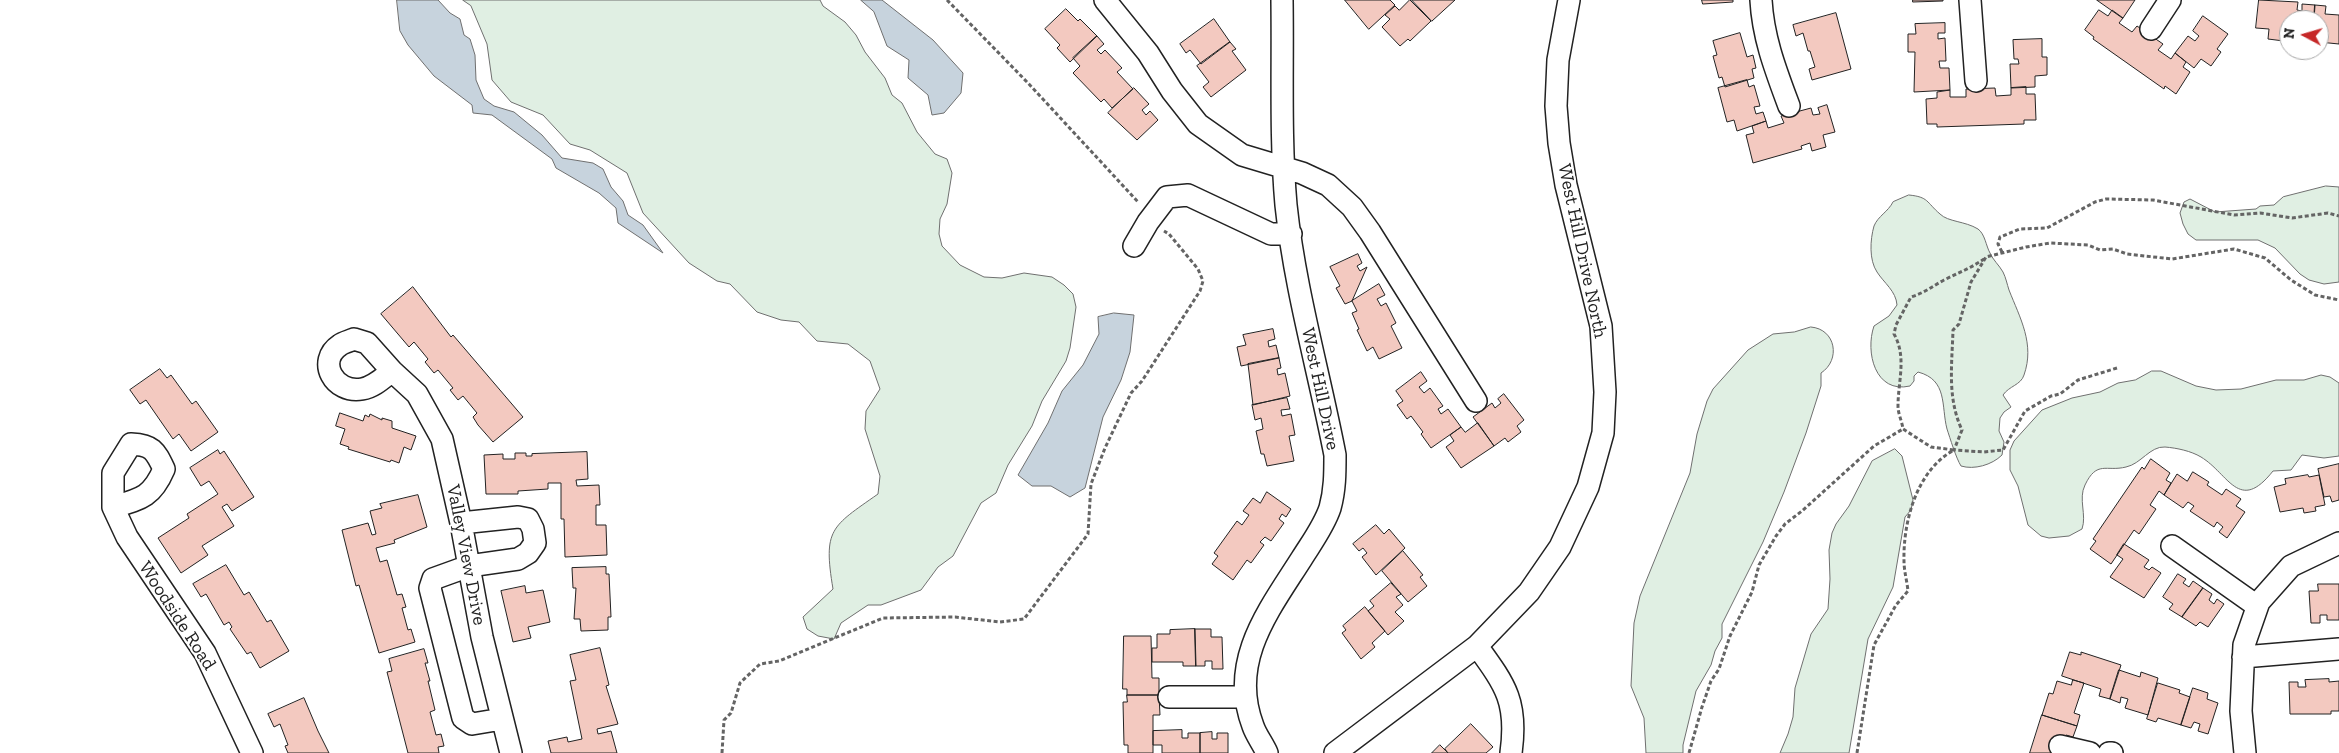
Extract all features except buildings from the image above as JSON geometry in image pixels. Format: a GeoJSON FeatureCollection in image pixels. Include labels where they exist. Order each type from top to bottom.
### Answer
{"type":"FeatureCollection","features":[{"type":"Feature","properties":{"kind":"street"},"geometry":{"type":"LineString","coordinates":[[1106,0],[1148,53],[1172,91],[1198,124],[1242,155],[1302,173],[1328,185],[1352,207],[1370,232],[1476,401]]}},
{"type":"Feature","properties":{"kind":"street","name":"West Hill Drive"},"geometry":{"type":"LineString","coordinates":[[1268,753],[1253,726],[1245,697],[1244,682],[1248,657],[1261,622],[1322,528],[1330,507],[1335,482],[1335,455],[1299,289],[1290,234],[1284,168],[1282,0]]}},
{"type":"Feature","properties":{"kind":"street","name":"West Hill Drive North"},"geometry":{"type":"LineString","coordinates":[[1335,753],[1477,646],[1529,592],[1560,547],[1588,487],[1603,433],[1605,392],[1601,326],[1566,185],[1556,106],[1558,60],[1569,0]]}},
{"type":"Feature","properties":{"kind":"street"},"geometry":{"type":"LineString","coordinates":[[1761,0],[1766,40],[1790,106]]}},
{"type":"Feature","properties":{"kind":"street"},"geometry":{"type":"LineString","coordinates":[[1970,0],[1976,81]]}},
{"type":"Feature","properties":{"kind":"street"},"geometry":{"type":"LineString","coordinates":[[2151,29],[2170,0]]}},
{"type":"Feature","properties":{"kind":"street"},"geometry":{"type":"LineString","coordinates":[[1134,246],[1148,222],[1167,197],[1188,195],[1271,234],[1290,234]]}},
{"type":"Feature","properties":{"kind":"street","name":"Valley View Drive"},"geometry":{"type":"LineString","coordinates":[[392,371],[417,394],[442,439],[461,523],[482,637],[511,753]]}},
{"type":"Feature","properties":{"kind":"street","name":"Woodside Road"},"geometry":{"type":"LineString","coordinates":[[113,506],[127,538],[205,653],[252,753]]}},
{"type":"Feature","properties":{"kind":"street"},"geometry":{"type":"LineString","coordinates":[[461,523],[518,517],[528,520],[533,529],[535,543],[528,553],[518,559],[469,566],[433,579],[430,588],[463,718],[472,724],[502,719]]}},
{"type":"Feature","properties":{"kind":"street"},"geometry":{"type":"LineString","coordinates":[[2245,753],[2241,711],[2243,657],[2244,645],[2257,606],[2292,566],[2339,543]]}},
{"type":"Feature","properties":{"kind":"street"},"geometry":{"type":"LineString","coordinates":[[2172,546],[2257,606]]}},
{"type":"Feature","properties":{"kind":"street"},"geometry":{"type":"LineString","coordinates":[[1477,646],[1504,684],[1510,700],[1514,736],[1511,753]]}},
{"type":"Feature","properties":{"kind":"street"},"geometry":{"type":"LineString","coordinates":[[2243,657],[2339,649]]}},
{"type":"Feature","properties":{"kind":"street"},"geometry":{"type":"LineString","coordinates":[[1169,697],[1245,697]]}},
{"type":"Feature","properties":{"kind":"street"},"geometry":{"type":"LineString","coordinates":[[2060,746],[2090,753]]}},
{"type":"Feature","properties":{"kind":"path"},"geometry":{"type":"LineString","coordinates":[[948,0],[1141,205]]}},
{"type":"Feature","properties":{"kind":"path"},"geometry":{"type":"LineString","coordinates":[[2002,252],[1998,244],[2000,237],[2010,232],[2033,227],[2047,228],[2095,202],[2106,199],[2153,200],[2234,215],[2260,213],[2292,218],[2328,214],[2339,216]]}},
{"type":"Feature","properties":{"kind":"path"},"geometry":{"type":"LineString","coordinates":[[722,753],[724,720],[731,713],[740,683],[760,664],[779,661],[883,618],[955,617],[1000,622],[1024,619],[1088,534],[1091,484],[1105,448],[1131,393],[1142,381],[1200,291],[1203,282],[1198,270],[1169,234],[1160,228]]}},
{"type":"Feature","properties":{"kind":"path"},"geometry":{"type":"LineString","coordinates":[[1903,429],[1898,409],[1901,346],[1894,334],[1896,325],[1911,297],[1929,291],[1943,281],[1968,270],[1986,257],[2002,252],[2050,243],[2088,245],[2100,250],[2113,250],[2126,254],[2172,259],[2234,249],[2265,258],[2291,280],[2315,295],[2339,300]]}},
{"type":"Feature","properties":{"kind":"path"},"geometry":{"type":"LineString","coordinates":[[1857,753],[1874,645],[1896,605],[1908,592],[1904,561],[1913,500],[1932,467],[1942,456],[1954,450],[1962,430],[1956,418],[1950,375],[1953,330],[1959,324],[1972,282],[1986,257]]}},
{"type":"Feature","properties":{"kind":"path"},"geometry":{"type":"LineString","coordinates":[[1903,429],[1931,447],[1984,452],[2003,450],[2025,411],[2050,396],[2060,394],[2078,380],[2117,368]]}},
{"type":"Feature","properties":{"kind":"path"},"geometry":{"type":"LineString","coordinates":[[1689,753],[1711,681],[1719,669],[1730,636],[1752,592],[1758,565],[1776,536],[1785,524],[1874,446],[1903,429]]}},
{"type":"Feature","properties":{"kind":"green space"},"geometry":{"type":"Polygon","coordinates":[[[463,0],[820,0],[823,6],[845,22],[856,35],[865,52],[885,78],[892,95],[902,103],[917,132],[935,154],[947,159],[952,173],[947,204],[940,219],[939,234],[942,246],[960,265],[984,277],[1002,278],[1024,273],[1052,277],[1073,294],[1076,307],[1070,348],[1066,361],[1042,401],[1032,426],[1008,465],[996,493],[981,503],[953,556],[938,567],[921,590],[881,605],[868,605],[841,623],[834,639],[818,636],[807,629],[803,617],[833,589],[829,553],[830,541],[834,531],[850,514],[878,494],[880,476],[865,429],[866,411],[880,389],[870,361],[848,344],[817,341],[799,322],[781,320],[757,312],[730,284],[717,281],[689,263],[643,213],[627,173],[590,150],[570,144],[543,115],[511,102],[492,80],[487,44],[471,6],[463,0]]]}},
{"type":"Feature","properties":{"kind":"green space"},"geometry":{"type":"Polygon","coordinates":[[[2326,186],[2339,187],[2339,282],[2324,284],[2309,280],[2300,274],[2275,248],[2258,240],[2196,240],[2188,234],[2180,213],[2184,202],[2190,199],[2215,212],[2256,209],[2260,206],[2274,205],[2283,197],[2326,186]]]}},
{"type":"Feature","properties":{"kind":"green space"},"geometry":{"type":"Polygon","coordinates":[[[1909,195],[1924,199],[1943,217],[1968,224],[1980,231],[1991,256],[2004,274],[2025,331],[2028,353],[2024,375],[2020,381],[2003,395],[2011,407],[2000,418],[1999,431],[2004,442],[2002,455],[1993,462],[1983,466],[1961,466],[1947,429],[1942,395],[1934,381],[1918,372],[1910,386],[1898,387],[1888,384],[1881,377],[1872,359],[1871,347],[1874,326],[1889,316],[1897,305],[1894,295],[1874,267],[1871,244],[1874,226],[1893,202],[1909,195]]]}},
{"type":"Feature","properties":{"kind":"green space"},"geometry":{"type":"Polygon","coordinates":[[[1811,327],[1826,333],[1830,339],[1833,346],[1831,361],[1821,373],[1821,386],[1784,492],[1763,542],[1722,624],[1722,638],[1715,651],[1711,665],[1696,691],[1683,745],[1683,753],[1646,753],[1644,718],[1631,686],[1634,623],[1640,596],[1690,473],[1697,434],[1707,401],[1713,389],[1748,350],[1773,334],[1794,332],[1811,327]]]}},
{"type":"Feature","properties":{"kind":"green space"},"geometry":{"type":"Polygon","coordinates":[[[2152,371],[2161,371],[2196,386],[2216,390],[2241,389],[2276,380],[2304,380],[2321,375],[2330,377],[2339,383],[2339,456],[2324,458],[2302,455],[2291,470],[2273,471],[2261,483],[2251,489],[2243,490],[2227,480],[2201,457],[2188,451],[2160,447],[2126,467],[2102,468],[2094,472],[2089,477],[2083,490],[2084,518],[2082,529],[2069,536],[2049,538],[2041,536],[2028,525],[2018,486],[2010,470],[2010,450],[2014,441],[2042,410],[2072,398],[2100,392],[2118,383],[2135,380],[2152,371]]]}},
{"type":"Feature","properties":{"kind":"green space"},"geometry":{"type":"Polygon","coordinates":[[[1895,449],[1902,456],[1913,500],[1911,510],[1905,517],[1893,587],[1868,639],[1849,753],[1780,753],[1793,717],[1795,688],[1811,634],[1828,609],[1829,550],[1832,533],[1849,506],[1872,461],[1895,449]]]}},
{"type":"Feature","properties":{"kind":"shaded area"},"geometry":{"type":"Polygon","coordinates":[[[397,0],[438,0],[450,13],[460,19],[464,35],[470,39],[475,55],[476,80],[484,99],[494,106],[514,112],[542,135],[562,158],[593,163],[603,169],[611,187],[623,201],[628,215],[643,225],[663,253],[618,223],[616,208],[599,193],[556,168],[552,159],[492,115],[473,113],[472,105],[434,76],[408,45],[400,31],[397,0]]]}},
{"type":"Feature","properties":{"kind":"shaded area"},"geometry":{"type":"Polygon","coordinates":[[[861,0],[882,0],[933,40],[963,73],[961,93],[944,113],[932,115],[928,95],[908,78],[909,60],[887,46],[874,12],[861,0]]]}},
{"type":"Feature","properties":{"kind":"shaded area"},"geometry":{"type":"Polygon","coordinates":[[[1114,313],[1134,315],[1130,352],[1121,380],[1103,417],[1085,488],[1070,497],[1051,486],[1032,486],[1018,475],[1048,423],[1062,391],[1083,365],[1099,334],[1098,317],[1114,313]]]}}]}
